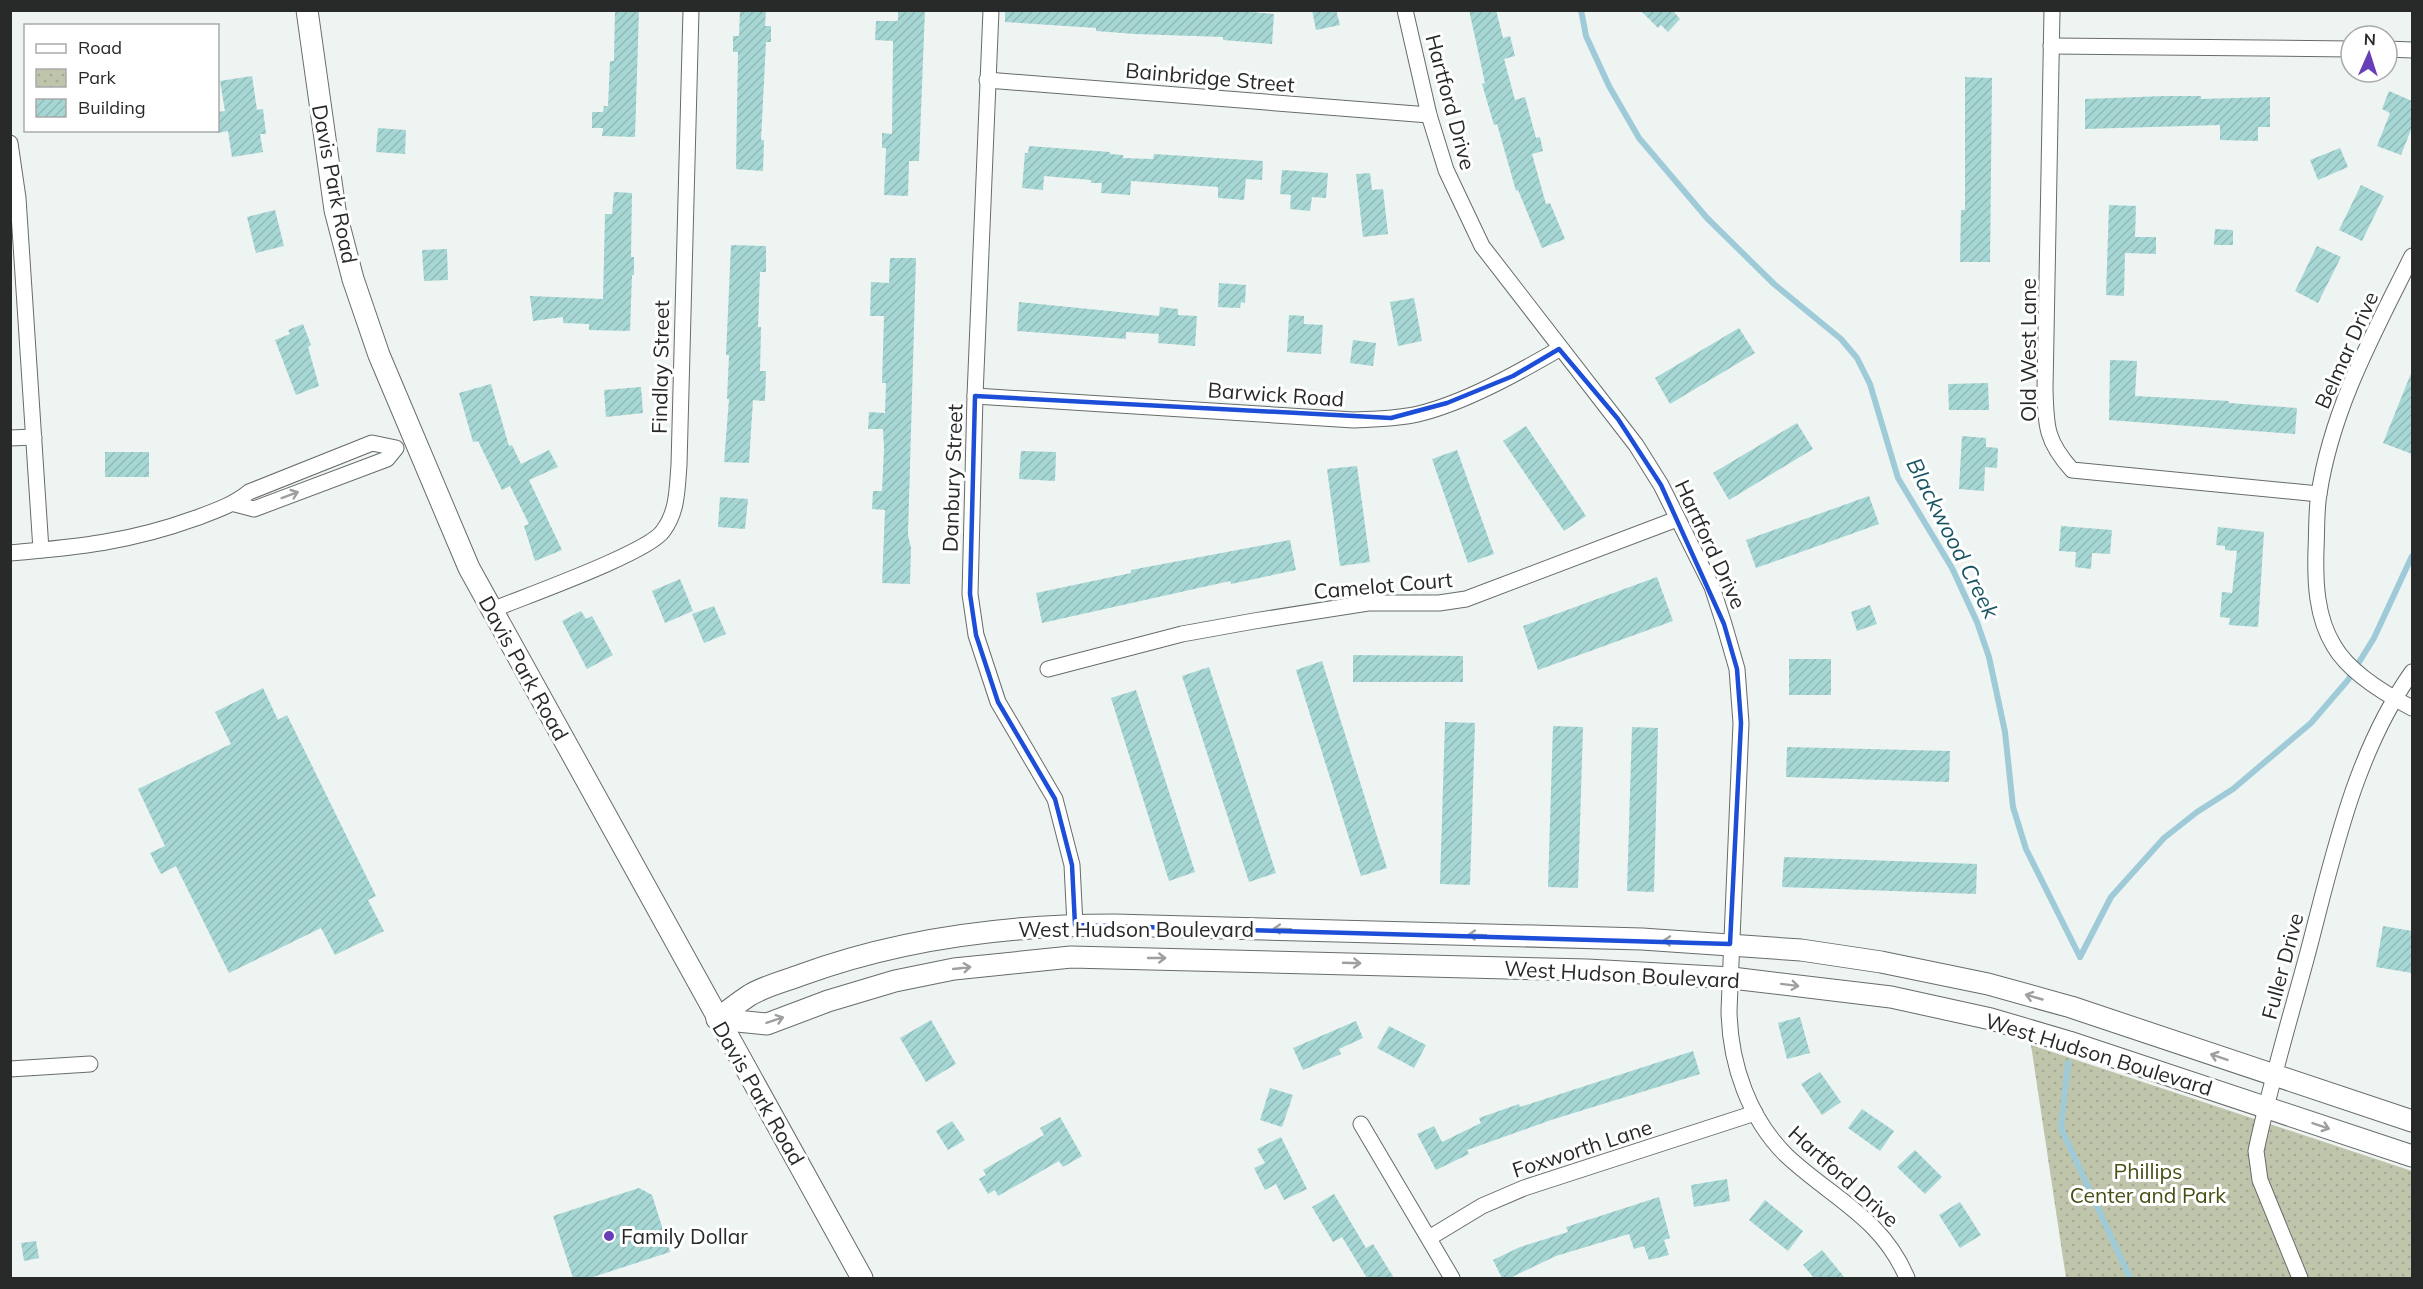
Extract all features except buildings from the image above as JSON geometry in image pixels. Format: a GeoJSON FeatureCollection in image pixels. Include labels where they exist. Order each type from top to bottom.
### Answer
{"type":"FeatureCollection","features":[{"type":"Feature","properties":{"kind":"main road","name":"Davis Park Road"},"geometry":{"type":"LineString","coordinates":[[307,10],[323,134],[341,233],[353,279],[379,355],[405,443],[469,568],[862,1278]]}},
{"type":"Feature","properties":{"kind":"main road","name":"West Hudson Boulevard"},"geometry":{"type":"LineString","coordinates":[[717,1019],[752,994],[825,967],[873,953],[985,930],[1075,925],[1730,944],[1881,962],[1989,984],[2071,1007],[2412,1121]]}},
{"type":"Feature","properties":{"kind":"main road","name":"West Hudson Boulevard"},"geometry":{"type":"LineString","coordinates":[[717,1019],[767,1024],[828,1001],[895,981],[954,969],[1071,957],[1575,970],[1732,978],[1891,997],[1991,1019],[2412,1156]]}},
{"type":"Feature","properties":{"kind":"street","name":"Findlay Street"},"geometry":{"type":"LineString","coordinates":[[492,610],[602,566],[652,541],[662,533],[674,513],[679,465],[691,10]]}},
{"type":"Feature","properties":{"kind":"street","name":"Danbury Street"},"geometry":{"type":"LineString","coordinates":[[991,10],[975,396],[970,594],[976,635],[998,702],[1055,799],[1072,866],[1075,925]]}},
{"type":"Feature","properties":{"kind":"street","name":"Hartford Drive"},"geometry":{"type":"LineString","coordinates":[[1405,10],[1429,115],[1446,170],[1482,246],[1559,349],[1631,438],[1661,485],[1712,587],[1738,679],[1741,723],[1730,944],[1732,978],[1728,1011],[1731,1050],[1755,1113],[1766,1132],[1789,1157],[1857,1210],[1879,1232],[1889,1244],[1907,1278]]}},
{"type":"Feature","properties":{"kind":"street","name":"Old West Lane"},"geometry":{"type":"LineString","coordinates":[[2052,10],[2045,388],[2046,422],[2054,449],[2072,470],[2319,494]]}},
{"type":"Feature","properties":{"kind":"street"},"geometry":{"type":"LineString","coordinates":[[2051,46],[2339,49]]}},
{"type":"Feature","properties":{"kind":"street","name":"Bainbridge Street"},"geometry":{"type":"LineString","coordinates":[[987,80],[1429,115]]}},
{"type":"Feature","properties":{"kind":"street"},"geometry":{"type":"LineString","coordinates":[[10,143],[41,550]]}},
{"type":"Feature","properties":{"kind":"street","name":"Belmar Drive"},"geometry":{"type":"LineString","coordinates":[[2412,256],[2349,387],[2338,415],[2319,494],[2315,578],[2322,616],[2334,647],[2363,676],[2412,708]]}},
{"type":"Feature","properties":{"kind":"street","name":"Barwick Road"},"geometry":{"type":"LineString","coordinates":[[975,396],[1354,420],[1391,418],[1419,414],[1458,399],[1513,376],[1559,349]]}},
{"type":"Feature","properties":{"kind":"street"},"geometry":{"type":"LineString","coordinates":[[10,438],[33,437]]}},
{"type":"Feature","properties":{"kind":"street"},"geometry":{"type":"LineString","coordinates":[[10,553],[94,546],[157,532],[235,504],[254,509],[387,459],[405,443]]}},
{"type":"Feature","properties":{"kind":"street","name":"Camelot Court"},"geometry":{"type":"LineString","coordinates":[[1048,669],[1182,634],[1254,621],[1368,603],[1439,603],[1466,599],[1677,519]]}},
{"type":"Feature","properties":{"kind":"street","name":"Fuller Drive"},"geometry":{"type":"LineString","coordinates":[[2300,1278],[2258,1168],[2256,1151],[2338,838],[2360,771],[2394,698],[2412,672]]}},
{"type":"Feature","properties":{"kind":"street"},"geometry":{"type":"LineString","coordinates":[[10,1069],[90,1064]]}},
{"type":"Feature","properties":{"kind":"street","name":"Foxworth Lane"},"geometry":{"type":"LineString","coordinates":[[1429,1238],[1482,1206],[1524,1188],[1755,1113]]}},
{"type":"Feature","properties":{"kind":"street"},"geometry":{"type":"LineString","coordinates":[[1361,1124],[1452,1278]]}},
{"type":"Feature","properties":{"kind":"highlighted area"},"geometry":{"type":"Polygon","coordinates":[[[1559,349],[1618,419],[1661,485],[1724,624],[1737,669],[1741,723],[1730,944],[1075,925],[1072,865],[1055,799],[998,702],[976,635],[970,594],[975,396],[1391,418],[1447,403],[1513,376],[1559,349]]]}},
{"type":"Feature","properties":{"kind":"green space","name":"Phillips Center and Park"},"geometry":{"type":"Polygon","coordinates":[[[2031,1045],[2412,1171],[2412,1278],[2066,1278],[2031,1045]]]}},
{"type":"Feature","properties":{"kind":"waterway","name":"Blackwood Creek"},"geometry":{"type":"LineString","coordinates":[[1581,10],[1586,36],[1609,86],[1639,138],[1707,218],[1774,284],[1841,339],[1857,358],[1870,384],[1898,478],[1952,568],[1977,622],[1989,657],[2005,732],[2013,807],[2026,849],[2080,957]]}},
{"type":"Feature","properties":{"kind":"waterway"},"geometry":{"type":"LineString","coordinates":[[2080,957],[2111,897],[2164,838],[2197,812],[2233,789],[2311,723],[2348,680],[2374,638],[2412,556]]}},
{"type":"Feature","properties":{"kind":"waterway","name":"Blackwood Creek"},"geometry":{"type":"LineString","coordinates":[[2068,1063],[2061,1128],[2130,1278]]}},
{"type":"Feature","properties":{"kind":"place","name":"Family Dollar"},"geometry":{"type":"Point","coordinates":[609,1236]}}]}
